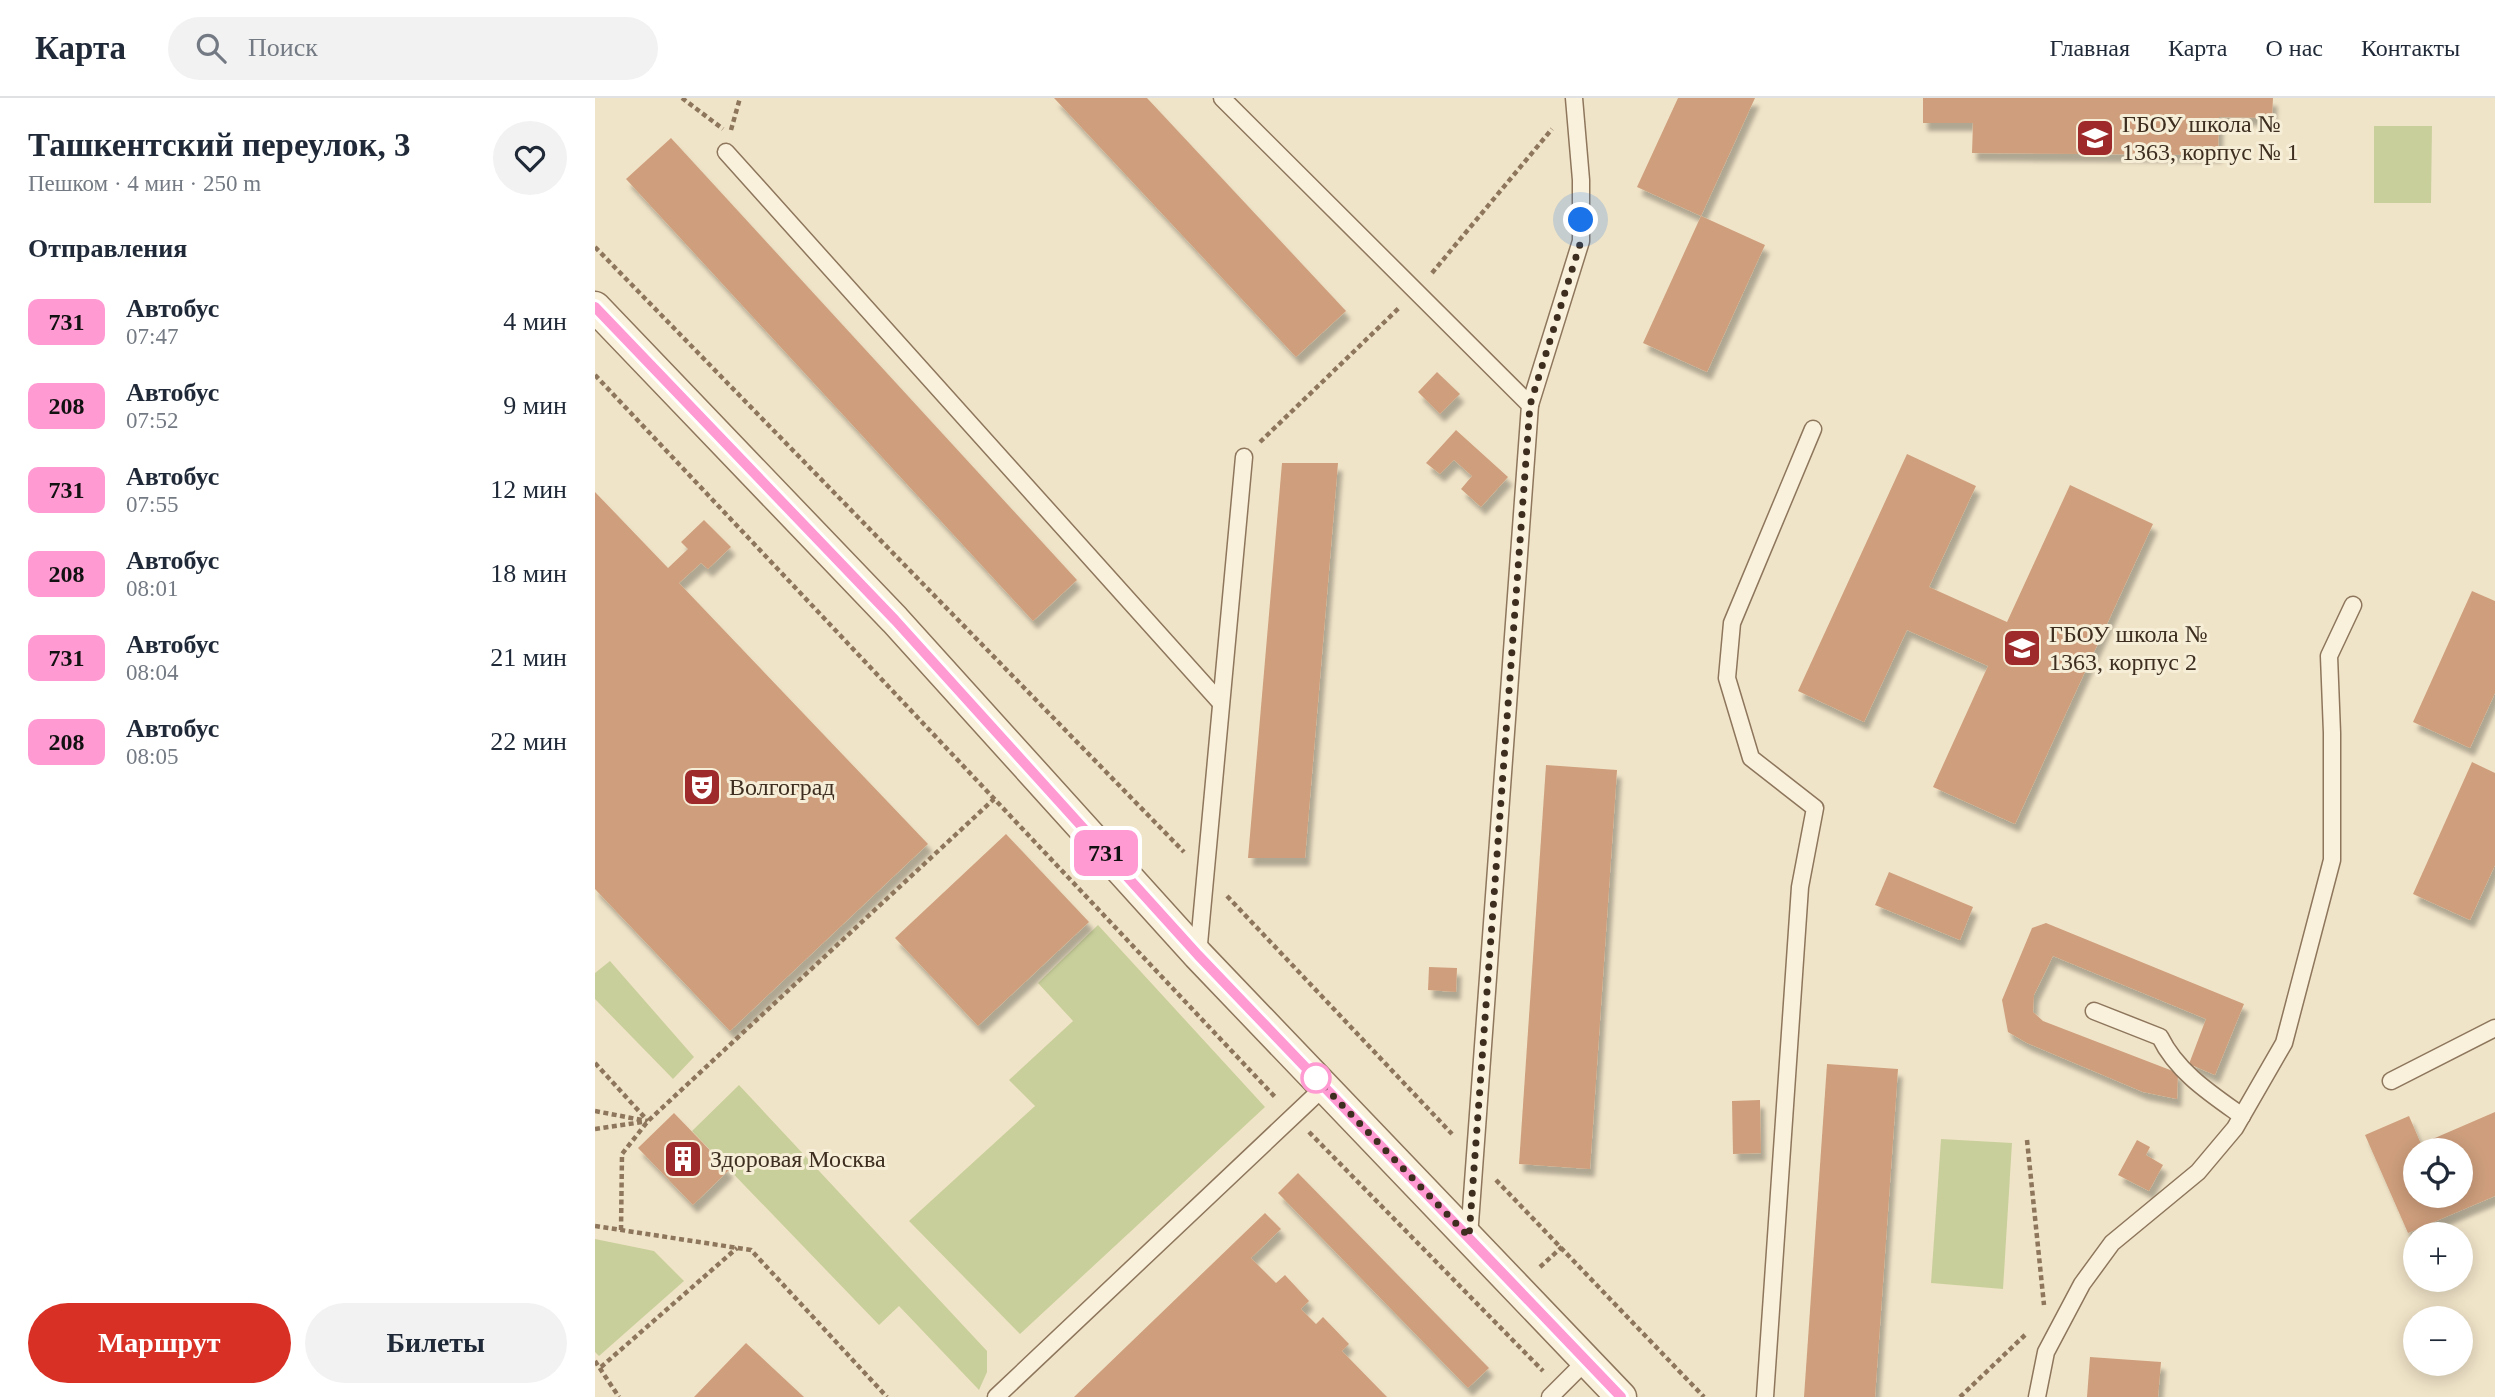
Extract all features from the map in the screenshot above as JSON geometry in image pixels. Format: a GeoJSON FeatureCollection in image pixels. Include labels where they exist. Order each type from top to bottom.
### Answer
{"type":"FeatureCollection","features":[{"type":"Feature","properties":{"kind":"street"},"geometry":{"type":"LineString","coordinates":[[595,307],[895,620],[1198,955],[1621,1397]]}},
{"type":"Feature","properties":{"kind":"lane"},"geometry":{"type":"LineString","coordinates":[[1222,98],[1530,405]]}},
{"type":"Feature","properties":{"kind":"lane"},"geometry":{"type":"LineString","coordinates":[[1469,1237],[1530,405],[1581,241],[1581,180],[1574,100]]}},
{"type":"Feature","properties":{"kind":"lane"},"geometry":{"type":"LineString","coordinates":[[726,152],[1220,702]]}},
{"type":"Feature","properties":{"kind":"lane"},"geometry":{"type":"LineString","coordinates":[[1765,1397],[1800,887],[1815,808],[1751,758],[1727,678],[1732,622],[1813,429]]}},
{"type":"Feature","properties":{"kind":"lane"},"geometry":{"type":"LineString","coordinates":[[1198,955],[1244,457]]}},
{"type":"Feature","properties":{"kind":"lane"},"geometry":{"type":"LineString","coordinates":[[2037,1397],[2046,1352],[2082,1284],[2112,1243],[2198,1172],[2235,1128],[2284,1043],[2332,860],[2329,656],[2353,606]]}},
{"type":"Feature","properties":{"kind":"lane"},"geometry":{"type":"LineString","coordinates":[[2094,1011],[2160,1037],[2167,1053],[2199,1085],[2242,1116]]}},
{"type":"Feature","properties":{"kind":"lane"},"geometry":{"type":"LineString","coordinates":[[2391,1081],[2495,1028]]}},
{"type":"Feature","properties":{"kind":"lane"},"geometry":{"type":"LineString","coordinates":[[996,1397],[1324,1087]]}},
{"type":"Feature","properties":{"kind":"lane"},"geometry":{"type":"LineString","coordinates":[[1555,1393],[1586,1361]]}},
{"type":"Feature","properties":{"kind":"path"},"geometry":{"type":"LineString","coordinates":[[682,98],[730,134],[740,98]]}},
{"type":"Feature","properties":{"kind":"path"},"geometry":{"type":"LineString","coordinates":[[1244,457],[1416,292],[1574,100]]}},
{"type":"Feature","properties":{"kind":"path"},"geometry":{"type":"LineString","coordinates":[[595,247],[1204,872],[1704,1397]]}},
{"type":"Feature","properties":{"kind":"path"},"geometry":{"type":"LineString","coordinates":[[595,375],[1555,1393]]}},
{"type":"Feature","properties":{"kind":"path"},"geometry":{"type":"LineString","coordinates":[[621,1230],[622,1154],[647,1121],[994,799]]}},
{"type":"Feature","properties":{"kind":"path"},"geometry":{"type":"LineString","coordinates":[[595,1063],[647,1121]]}},
{"type":"Feature","properties":{"kind":"path"},"geometry":{"type":"LineString","coordinates":[[595,1111],[647,1121]]}},
{"type":"Feature","properties":{"kind":"path"},"geometry":{"type":"LineString","coordinates":[[595,1129],[647,1121]]}},
{"type":"Feature","properties":{"kind":"path"},"geometry":{"type":"LineString","coordinates":[[2027,1140],[2046,1352]]}},
{"type":"Feature","properties":{"kind":"path"},"geometry":{"type":"LineString","coordinates":[[595,1226],[751,1250],[887,1397]]}},
{"type":"Feature","properties":{"kind":"path"},"geometry":{"type":"LineString","coordinates":[[601,1367],[737,1248]]}},
{"type":"Feature","properties":{"kind":"path"},"geometry":{"type":"LineString","coordinates":[[1960,1397],[2026,1334]]}},
{"type":"Feature","properties":{"kind":"path"},"geometry":{"type":"LineString","coordinates":[[595,1361],[619,1397]]}},
{"type":"Feature","properties":{"kind":"green space"},"geometry":{"type":"Polygon","coordinates":[[[2374,126],[2432,126],[2431,203],[2374,203],[2374,126]]]}},
{"type":"Feature","properties":{"kind":"green space"},"geometry":{"type":"Polygon","coordinates":[[[1098,925],[1265,1107],[1020,1334],[909,1221],[1035,1106],[1009,1080],[1073,1021],[1038,983],[1098,925]]]}},
{"type":"Feature","properties":{"kind":"green space"},"geometry":{"type":"Polygon","coordinates":[[[610,961],[694,1057],[673,1079],[595,999],[595,973],[610,961]]]}},
{"type":"Feature","properties":{"kind":"green space"},"geometry":{"type":"Polygon","coordinates":[[[739,1085],[987,1351],[987,1372],[979,1390],[899,1306],[879,1325],[692,1131],[739,1085]]]}},
{"type":"Feature","properties":{"kind":"green space"},"geometry":{"type":"Polygon","coordinates":[[[1941,1139],[2012,1143],[2003,1289],[1931,1283],[1941,1139]]]}},
{"type":"Feature","properties":{"kind":"green space"},"geometry":{"type":"Polygon","coordinates":[[[595,1239],[654,1251],[684,1281],[599,1356],[595,1352],[595,1239]]]}},
{"type":"Feature","properties":{"kind":"building"},"geometry":{"type":"Polygon","coordinates":[[[1054,98],[1147,98],[1346,311],[1296,357],[1054,98]]]}},
{"type":"Feature","properties":{"kind":"building"},"geometry":{"type":"Polygon","coordinates":[[[1678,98],[1755,98],[1701,216],[1637,187],[1678,98]]]}},
{"type":"Feature","properties":{"kind":"building","name":"ГБОУ школа № 1363, корпус № 1"},"geometry":{"type":"Polygon","coordinates":[[[1923,98],[2273,98],[2272,118],[2219,117],[2218,155],[1972,153],[1973,123],[1923,123],[1923,98]]]}},
{"type":"Feature","properties":{"kind":"building"},"geometry":{"type":"Polygon","coordinates":[[[671,138],[1077,580],[1033,621],[626,179],[671,138]]]}},
{"type":"Feature","properties":{"kind":"building"},"geometry":{"type":"Polygon","coordinates":[[[1701,216],[1765,245],[1707,372],[1643,343],[1701,216]]]}},
{"type":"Feature","properties":{"kind":"building"},"geometry":{"type":"Polygon","coordinates":[[[1437,372],[1460,394],[1440,414],[1418,392],[1437,372]]]}},
{"type":"Feature","properties":{"kind":"building"},"geometry":{"type":"Polygon","coordinates":[[[1456,430],[1508,477],[1481,507],[1461,489],[1472,476],[1454,460],[1440,474],[1426,463],[1456,430]]]}},
{"type":"Feature","properties":{"kind":"building","name":"ГБОУ школа № 1363, корпус 2"},"geometry":{"type":"Polygon","coordinates":[[[1907,454],[1976,486],[1929,587],[2007,622],[2070,485],[2153,524],[2015,824],[1933,787],[1988,666],[1907,630],[1864,722],[1798,691],[1907,454]]]}},
{"type":"Feature","properties":{"kind":"building"},"geometry":{"type":"Polygon","coordinates":[[[1282,463],[1338,463],[1305,858],[1248,858],[1282,463]]]}},
{"type":"Feature","properties":{"kind":"building"},"geometry":{"type":"Polygon","coordinates":[[[595,492],[668,568],[688,549],[681,542],[704,520],[731,547],[708,569],[701,563],[679,583],[928,844],[730,1031],[595,889],[595,492]]]}},
{"type":"Feature","properties":{"kind":"building"},"geometry":{"type":"Polygon","coordinates":[[[2472,591],[2495,601],[2495,693],[2470,748],[2413,722],[2472,591]]]}},
{"type":"Feature","properties":{"kind":"building"},"geometry":{"type":"Polygon","coordinates":[[[2472,762],[2495,773],[2495,865],[2470,920],[2413,894],[2472,762]]]}},
{"type":"Feature","properties":{"kind":"building"},"geometry":{"type":"Polygon","coordinates":[[[1546,765],[1617,770],[1590,1169],[1519,1164],[1546,765]]]}},
{"type":"Feature","properties":{"kind":"building"},"geometry":{"type":"Polygon","coordinates":[[[1006,834],[1089,922],[978,1026],[895,938],[1006,834]]]}},
{"type":"Feature","properties":{"kind":"building"},"geometry":{"type":"Polygon","coordinates":[[[1889,872],[1973,907],[1960,940],[1875,905],[1889,872]]]}},
{"type":"Feature","properties":{"kind":"building"},"geometry":{"type":"Polygon","coordinates":[[[2046,923],[2244,1004],[2215,1075],[2189,1064],[2206,1019],[2053,956],[2034,995],[2033,1012],[2043,1021],[2178,1073],[2177,1099],[2143,1092],[2027,1043],[2008,1032],[2002,1000],[2032,928],[2046,923]]]}},
{"type":"Feature","properties":{"kind":"building"},"geometry":{"type":"Polygon","coordinates":[[[1429,967],[1457,968],[1456,992],[1428,990],[1429,967]]]}},
{"type":"Feature","properties":{"kind":"building"},"geometry":{"type":"Polygon","coordinates":[[[1827,1064],[1898,1069],[1875,1397],[1804,1397],[1827,1064]]]}},
{"type":"Feature","properties":{"kind":"building"},"geometry":{"type":"Polygon","coordinates":[[[1760,1100],[1761,1153],[1733,1154],[1732,1101],[1760,1100]]]}},
{"type":"Feature","properties":{"kind":"building"},"geometry":{"type":"Polygon","coordinates":[[[2495,1112],[2495,1196],[2473,1205],[2473,1138],[2435,1138],[2495,1112]]]}},
{"type":"Feature","properties":{"kind":"building","name":"Здоровая Москва"},"geometry":{"type":"Polygon","coordinates":[[[674,1113],[729,1170],[693,1205],[638,1148],[674,1113]]]}},
{"type":"Feature","properties":{"kind":"building"},"geometry":{"type":"Polygon","coordinates":[[[2409,1116],[2418,1138],[2403,1138],[2403,1208],[2467,1208],[2434,1222],[2403,1222],[2365,1135],[2409,1116]]]}},
{"type":"Feature","properties":{"kind":"building"},"geometry":{"type":"Polygon","coordinates":[[[2137,1140],[2150,1147],[2146,1155],[2163,1165],[2149,1191],[2118,1175],[2137,1140]]]}},
{"type":"Feature","properties":{"kind":"building"},"geometry":{"type":"Polygon","coordinates":[[[1298,1173],[1489,1368],[1468,1388],[1278,1193],[1298,1173]]]}},
{"type":"Feature","properties":{"kind":"building"},"geometry":{"type":"Polygon","coordinates":[[[1265,1213],[1281,1229],[1251,1258],[1276,1283],[1285,1275],[1309,1301],[1301,1309],[1316,1324],[1323,1317],[1349,1344],[1342,1351],[1387,1397],[1074,1397],[1265,1213]]]}},
{"type":"Feature","properties":{"kind":"building"},"geometry":{"type":"Polygon","coordinates":[[[746,1343],[804,1397],[694,1397],[746,1343]]]}},
{"type":"Feature","properties":{"kind":"building"},"geometry":{"type":"Polygon","coordinates":[[[2090,1357],[2161,1362],[2158,1397],[2087,1397],[2090,1357]]]}},
{"type":"Feature","properties":{"kind":"bus line","name":"731"},"geometry":{"type":"LineString","coordinates":[[595,307],[895,620],[1198,955],[1621,1397]]}},
{"type":"Feature","properties":{"kind":"place","name":"ГБОУ школа № 1363, корпус № 1"},"geometry":{"type":"Point","coordinates":[2095,138]}},
{"type":"Feature","properties":{"kind":"place","name":"ГБОУ школа № 1363, корпус 2"},"geometry":{"type":"Point","coordinates":[2022,648]}},
{"type":"Feature","properties":{"kind":"place","name":"Волгоград"},"geometry":{"type":"Point","coordinates":[702,787]}},
{"type":"Feature","properties":{"kind":"place","name":"Здоровая Москва"},"geometry":{"type":"Point","coordinates":[683,1159]}},
{"type":"Feature","properties":{"kind":"route"},"geometry":{"type":"LineString","coordinates":[[1316,1078],[1469,1237],[1530,405],[1581,241],[1581,220]]}}]}
